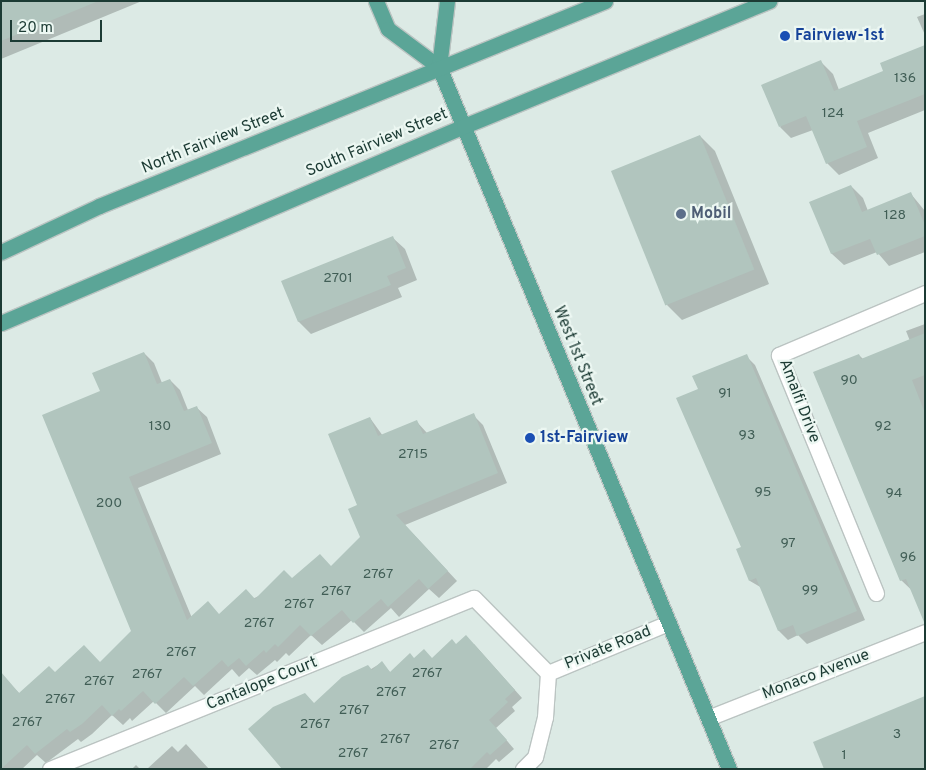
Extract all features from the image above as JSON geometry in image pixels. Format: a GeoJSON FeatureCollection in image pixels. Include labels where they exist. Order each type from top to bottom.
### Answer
{"type":"FeatureCollection","features":[{"type":"Feature","properties":{"kind":"main road"},"geometry":{"type":"LineString","coordinates":[[376,1],[388,29],[439,67],[605,1]]}},
{"type":"Feature","properties":{"kind":"main road","name":"West 1st Street"},"geometry":{"type":"LineString","coordinates":[[447,1],[439,67],[729,769]]}},
{"type":"Feature","properties":{"kind":"main road","name":"South Fairview Street"},"geometry":{"type":"LineString","coordinates":[[1,323],[464,126],[769,1]]}},
{"type":"Feature","properties":{"kind":"main road","name":"North Fairview Street"},"geometry":{"type":"LineString","coordinates":[[1,252],[99,206],[439,67]]}},
{"type":"Feature","properties":{"kind":"street","name":"Amalfi Drive"},"geometry":{"type":"LineString","coordinates":[[876,593],[779,354],[925,293]]}},
{"type":"Feature","properties":{"kind":"street","name":"Cantalope Court"},"geometry":{"type":"LineString","coordinates":[[50,769],[474,598],[548,673]]}},
{"type":"Feature","properties":{"kind":"street","name":"Private Road"},"geometry":{"type":"LineString","coordinates":[[548,673],[668,623]]}},
{"type":"Feature","properties":{"kind":"street","name":"Monaco Avenue"},"geometry":{"type":"LineString","coordinates":[[708,718],[925,632]]}},
{"type":"Feature","properties":{"kind":"street"},"geometry":{"type":"LineString","coordinates":[[522,769],[535,757],[545,717],[548,673]]}},
{"type":"Feature","properties":{"kind":"building"},"geometry":{"type":"Polygon","coordinates":[[[1,1],[95,1],[96,2],[1,41],[1,1]]]}},
{"type":"Feature","properties":{"kind":"building"},"geometry":{"type":"Polygon","coordinates":[[[925,45],[925,94],[857,121],[867,147],[826,164],[806,116],[779,127],[761,85],[821,60],[834,91],[883,71],[880,63],[925,45]]]}},
{"type":"Feature","properties":{"kind":"building"},"geometry":{"type":"Polygon","coordinates":[[[700,135],[754,269],[665,305],[611,171],[700,135]]]}},
{"type":"Feature","properties":{"kind":"building"},"geometry":{"type":"Polygon","coordinates":[[[851,185],[862,212],[911,192],[925,225],[925,236],[877,255],[870,239],[831,254],[809,202],[851,185]]]}},
{"type":"Feature","properties":{"kind":"building"},"geometry":{"type":"Polygon","coordinates":[[[393,236],[406,268],[387,276],[391,285],[298,322],[281,281],[393,236]]]}},
{"type":"Feature","properties":{"kind":"building"},"geometry":{"type":"Polygon","coordinates":[[[925,333],[925,375],[912,380],[925,413],[924,622],[906,579],[900,581],[813,372],[859,354],[861,359],[925,333]]]}},
{"type":"Feature","properties":{"kind":"building"},"geometry":{"type":"Polygon","coordinates":[[[144,352],[157,384],[170,379],[184,411],[197,406],[212,443],[129,477],[187,620],[208,601],[219,614],[246,589],[255,599],[284,570],[292,578],[320,554],[331,566],[360,537],[348,509],[357,505],[328,434],[370,417],[378,436],[417,420],[423,434],[474,413],[498,473],[396,515],[448,571],[428,589],[419,579],[388,607],[381,599],[353,623],[342,610],[311,636],[300,625],[278,647],[275,644],[266,653],[264,650],[246,666],[239,658],[228,667],[222,660],[193,686],[184,677],[155,704],[143,691],[121,711],[119,709],[112,716],[102,705],[82,724],[70,732],[67,729],[35,754],[27,745],[1,769],[1,672],[19,693],[49,666],[55,672],[84,645],[100,662],[131,631],[42,415],[100,391],[92,373],[144,352]]]}},
{"type":"Feature","properties":{"kind":"building"},"geometry":{"type":"Polygon","coordinates":[[[747,354],[857,611],[797,636],[793,625],[778,631],[756,578],[749,581],[736,549],[741,547],[676,398],[698,389],[692,376],[747,354]]]}},
{"type":"Feature","properties":{"kind":"building"},"geometry":{"type":"Polygon","coordinates":[[[466,635],[515,690],[505,699],[508,702],[489,720],[507,740],[490,755],[487,752],[470,769],[282,769],[248,729],[273,707],[305,693],[314,703],[342,677],[368,665],[372,670],[382,661],[390,672],[410,653],[414,658],[424,649],[432,658],[452,639],[456,644],[466,635]]]}},
{"type":"Feature","properties":{"kind":"building"},"geometry":{"type":"Polygon","coordinates":[[[925,696],[925,769],[824,769],[813,742],[925,696]]]}},
{"type":"Feature","properties":{"kind":"place","name":"Fairview-1st"},"geometry":{"type":"Point","coordinates":[785,36]}},
{"type":"Feature","properties":{"kind":"place","name":"Mobil"},"geometry":{"type":"Point","coordinates":[681,214]}},
{"type":"Feature","properties":{"kind":"place","name":"1st-Fairview"},"geometry":{"type":"Point","coordinates":[530,438]}}]}
